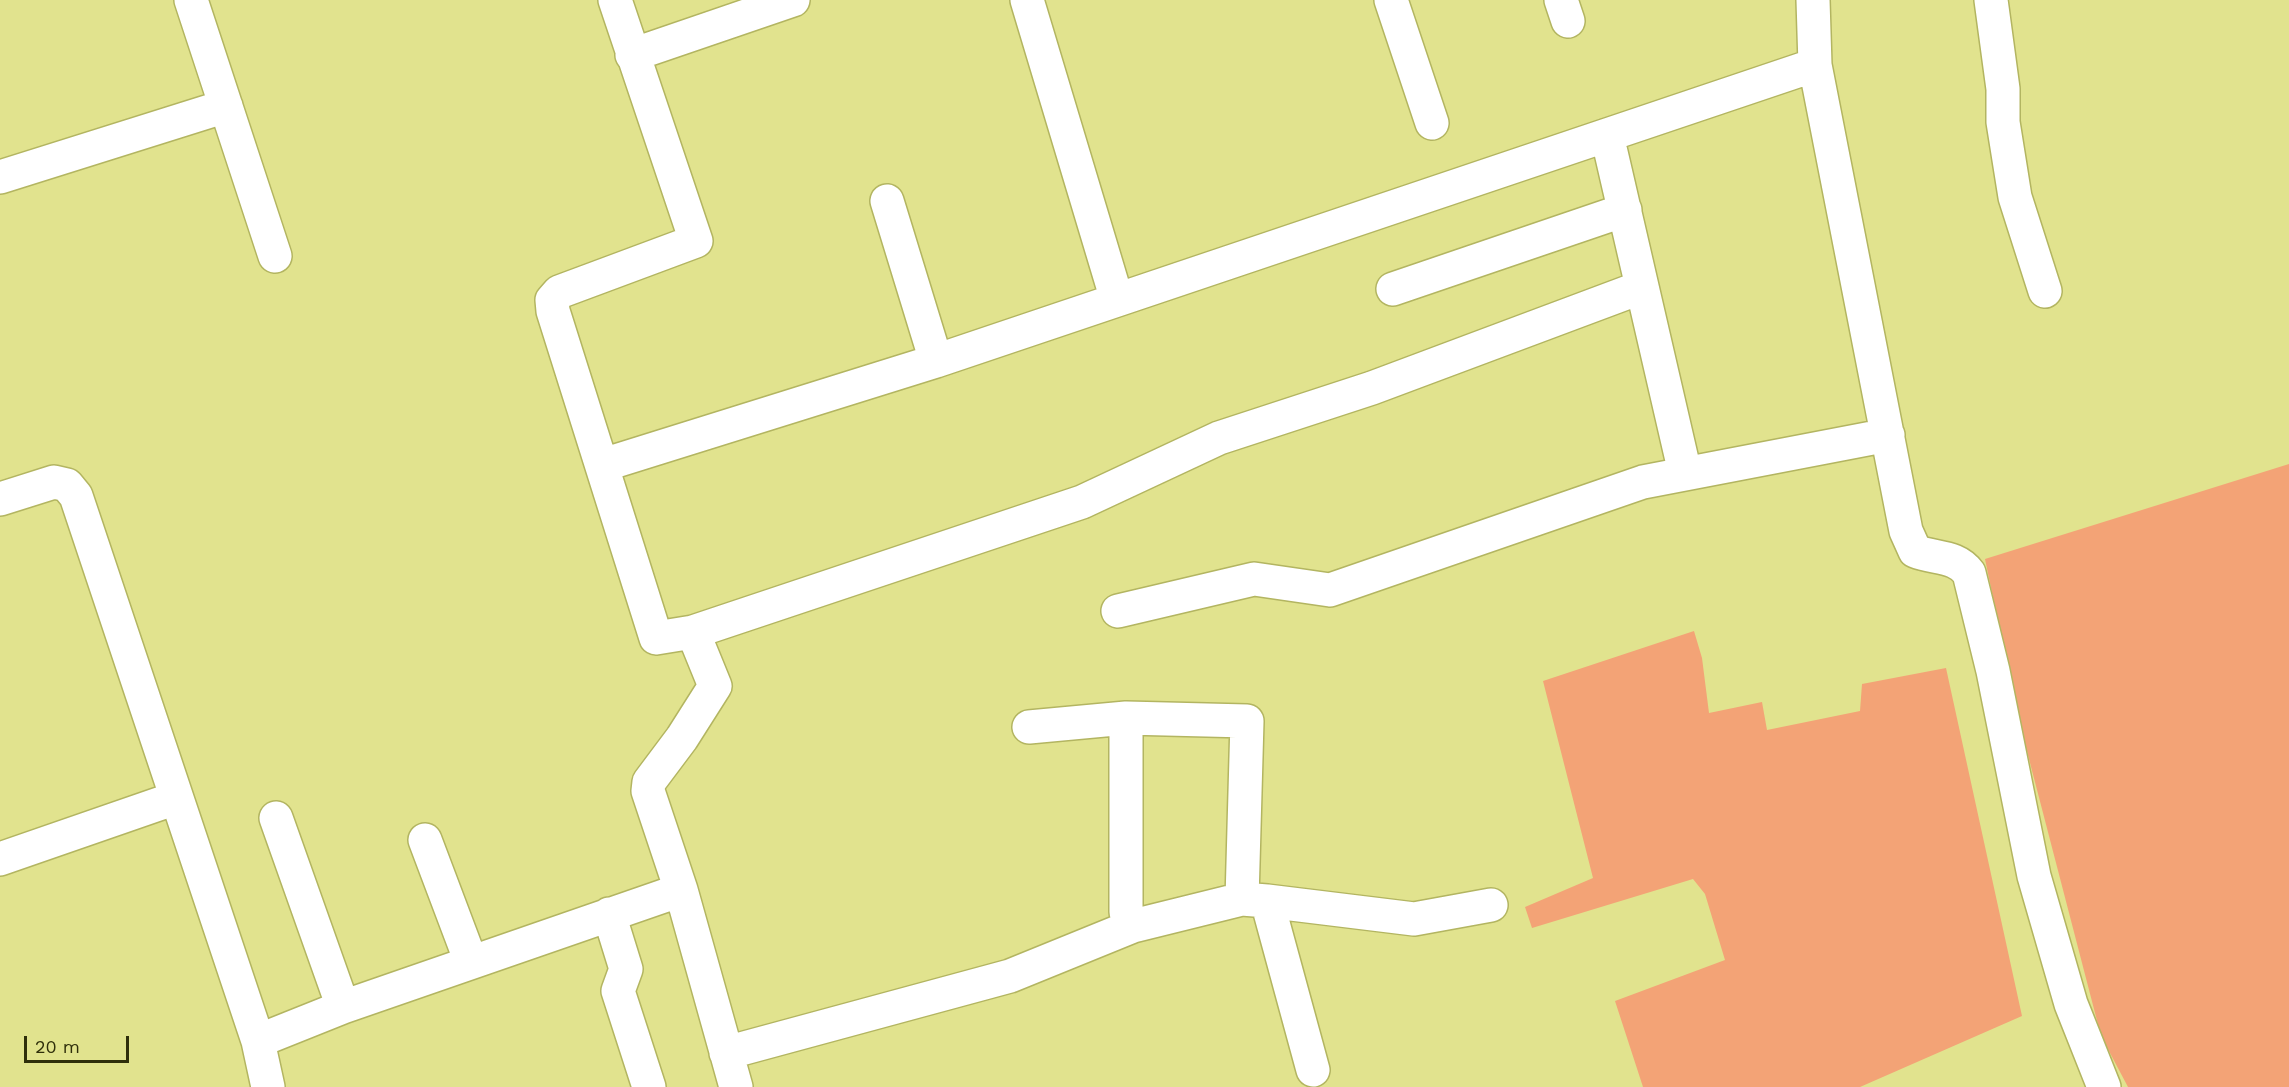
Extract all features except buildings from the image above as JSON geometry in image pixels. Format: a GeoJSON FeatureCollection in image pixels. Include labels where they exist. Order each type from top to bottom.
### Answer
{"type":"FeatureCollection","features":[{"type":"Feature","properties":{"kind":"street"},"geometry":{"type":"LineString","coordinates":[[190,0],[275,256]]}},
{"type":"Feature","properties":{"kind":"street"},"geometry":{"type":"LineString","coordinates":[[615,0],[696,242],[559,292],[552,300],[553,311],[656,638],[693,632],[1082,502],[1219,438],[1372,388],[1642,287]]}},
{"type":"Feature","properties":{"kind":"street"},"geometry":{"type":"LineString","coordinates":[[632,55],[793,0]]}},
{"type":"Feature","properties":{"kind":"street"},"geometry":{"type":"LineString","coordinates":[[1027,0],[1118,300]]}},
{"type":"Feature","properties":{"kind":"street"},"geometry":{"type":"LineString","coordinates":[[1391,0],[1432,123]]}},
{"type":"Feature","properties":{"kind":"street"},"geometry":{"type":"LineString","coordinates":[[1813,0],[1815,65],[1909,541],[1915,551],[1931,557],[1954,559],[1962,563],[1969,573],[1993,671],[2034,876],[2067,994],[2104,1087]]}},
{"type":"Feature","properties":{"kind":"street"},"geometry":{"type":"LineString","coordinates":[[1991,0],[2002,89],[2003,122],[2015,197],[2045,291]]}},
{"type":"Feature","properties":{"kind":"street"},"geometry":{"type":"LineString","coordinates":[[603,465],[936,361],[1815,65]]}},
{"type":"Feature","properties":{"kind":"street"},"geometry":{"type":"LineString","coordinates":[[0,177],[226,106]]}},
{"type":"Feature","properties":{"kind":"street"},"geometry":{"type":"LineString","coordinates":[[1607,135],[1685,473]]}},
{"type":"Feature","properties":{"kind":"street"},"geometry":{"type":"LineString","coordinates":[[887,201],[936,361]]}},
{"type":"Feature","properties":{"kind":"street"},"geometry":{"type":"LineString","coordinates":[[1393,289],[1625,210]]}},
{"type":"Feature","properties":{"kind":"street"},"geometry":{"type":"LineString","coordinates":[[1118,611],[1254,579],[1330,590],[1643,482],[1888,435]]}},
{"type":"Feature","properties":{"kind":"street"},"geometry":{"type":"LineString","coordinates":[[0,499],[54,482],[67,485],[76,496],[258,1041],[268,1087]]}},
{"type":"Feature","properties":{"kind":"street"},"geometry":{"type":"LineString","coordinates":[[693,632],[715,686],[682,738],[649,782],[648,791],[681,890],[736,1087]]}},
{"type":"Feature","properties":{"kind":"street"},"geometry":{"type":"LineString","coordinates":[[1029,727],[1126,718],[1247,721],[1254,900],[1313,1070]]}},
{"type":"Feature","properties":{"kind":"street"},"geometry":{"type":"LineString","coordinates":[[1126,718],[1126,912],[1133,926]]}},
{"type":"Feature","properties":{"kind":"street"},"geometry":{"type":"LineString","coordinates":[[0,859],[177,798]]}},
{"type":"Feature","properties":{"kind":"street"},"geometry":{"type":"LineString","coordinates":[[276,818],[343,1007]]}},
{"type":"Feature","properties":{"kind":"street"},"geometry":{"type":"LineString","coordinates":[[425,840],[471,962]]}},
{"type":"Feature","properties":{"kind":"street"},"geometry":{"type":"LineString","coordinates":[[258,1041],[343,1007],[681,890]]}},
{"type":"Feature","properties":{"kind":"street"},"geometry":{"type":"LineString","coordinates":[[726,1053],[1010,976],[1133,926],[1254,900],[1414,919],[1491,904]]}},
{"type":"Feature","properties":{"kind":"street"},"geometry":{"type":"LineString","coordinates":[[609,914],[626,969],[618,991],[649,1087]]}},
{"type":"Feature","properties":{"kind":"shaded area"},"geometry":{"type":"Polygon","coordinates":[[[2289,464],[2289,1087],[2128,1087],[2101,1036],[2016,709],[1985,559],[2289,464]]]}},
{"type":"Feature","properties":{"kind":"shaded area"},"geometry":{"type":"Polygon","coordinates":[[[1694,631],[1702,658],[1709,713],[1762,702],[1767,730],[1860,711],[1862,684],[1946,668],[2022,1016],[1860,1087],[1643,1087],[1615,1001],[1725,960],[1705,894],[1693,879],[1532,928],[1525,907],[1593,878],[1543,681],[1694,631]]]}}]}
